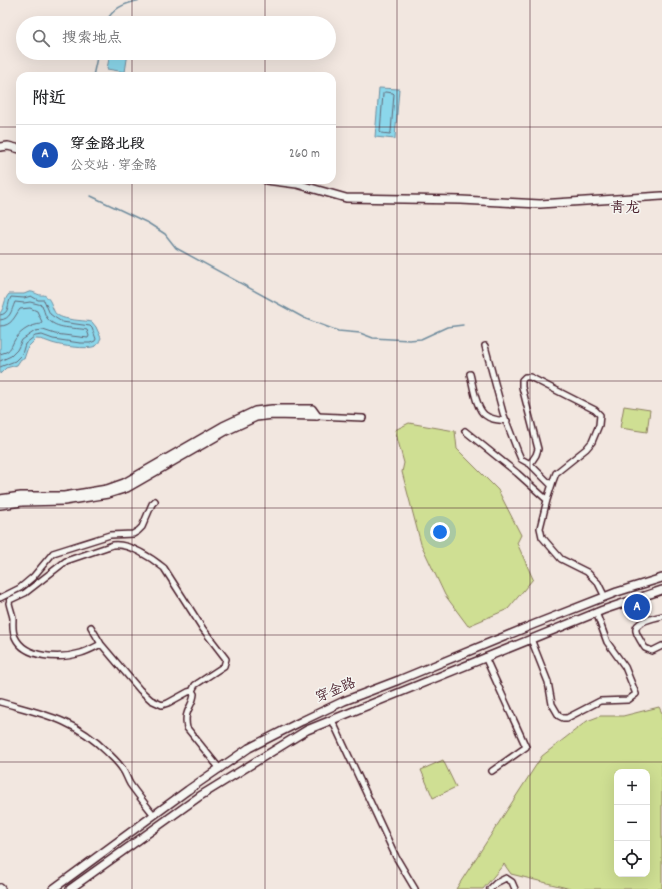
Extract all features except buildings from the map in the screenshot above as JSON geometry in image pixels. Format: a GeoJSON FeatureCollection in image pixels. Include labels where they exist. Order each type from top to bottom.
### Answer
{"type":"FeatureCollection","features":[{"type":"Feature","properties":{"kind":"main road"},"geometry":{"type":"LineString","coordinates":[[0,147],[8,146],[16,148]]}},
{"type":"Feature","properties":{"kind":"main road"},"geometry":{"type":"LineString","coordinates":[[297,184],[346,198],[460,200],[540,204],[662,196]]}},
{"type":"Feature","properties":{"kind":"main road"},"geometry":{"type":"LineString","coordinates":[[0,500],[21,496],[64,496],[107,489],[124,483],[224,426],[255,412],[272,409],[312,409],[317,416]]}},
{"type":"Feature","properties":{"kind":"main road"},"geometry":{"type":"LineString","coordinates":[[0,505],[22,502],[64,501],[108,494],[127,488],[226,431],[256,417],[273,415],[317,416]]}},
{"type":"Feature","properties":{"kind":"main road","name":"穿金路"},"geometry":{"type":"LineString","coordinates":[[53,889],[249,748],[344,701],[605,597],[662,578]]}},
{"type":"Feature","properties":{"kind":"main road","name":"穿金路"},"geometry":{"type":"LineString","coordinates":[[70,889],[200,796],[307,730],[596,612],[662,590]]}},
{"type":"Feature","properties":{"kind":"street"},"geometry":{"type":"LineString","coordinates":[[485,346],[507,421],[521,459],[530,464],[552,485]]}},
{"type":"Feature","properties":{"kind":"street"},"geometry":{"type":"LineString","coordinates":[[470,374],[479,409],[492,419],[507,421]]}},
{"type":"Feature","properties":{"kind":"street"},"geometry":{"type":"LineString","coordinates":[[530,464],[538,449],[522,387],[522,380],[525,377],[530,377],[595,410],[600,415],[599,425],[592,442],[586,449],[556,473],[540,528],[542,536],[561,559],[587,572],[598,583],[605,597]]}},
{"type":"Feature","properties":{"kind":"street"},"geometry":{"type":"LineString","coordinates":[[317,416],[363,418]]}},
{"type":"Feature","properties":{"kind":"street"},"geometry":{"type":"LineString","coordinates":[[465,431],[547,500]]}},
{"type":"Feature","properties":{"kind":"street"},"geometry":{"type":"LineString","coordinates":[[0,598],[20,588],[33,577],[53,553],[110,535],[133,534],[142,527],[152,504],[155,501]]}},
{"type":"Feature","properties":{"kind":"street"},"geometry":{"type":"LineString","coordinates":[[91,628],[101,644],[140,690],[157,704],[162,705],[168,703],[192,691],[195,685],[224,666],[226,659],[203,629],[164,568],[156,561],[120,544],[66,561],[25,593],[10,600],[9,603],[13,616],[12,630],[22,648],[44,656],[72,656],[84,653],[101,644]]}},
{"type":"Feature","properties":{"kind":"street"},"geometry":{"type":"LineString","coordinates":[[531,639],[548,682],[552,704],[559,716],[568,718],[600,701],[628,700],[636,694],[624,667],[607,642],[596,612]]}},
{"type":"Feature","properties":{"kind":"street"},"geometry":{"type":"LineString","coordinates":[[662,616],[640,622],[636,627],[636,631],[645,648],[652,651],[662,646]]}},
{"type":"Feature","properties":{"kind":"street"},"geometry":{"type":"LineString","coordinates":[[485,657],[526,747],[492,771]]}},
{"type":"Feature","properties":{"kind":"street"},"geometry":{"type":"LineString","coordinates":[[192,691],[194,697],[188,707],[186,715],[187,728],[220,769]]}},
{"type":"Feature","properties":{"kind":"street"},"geometry":{"type":"LineString","coordinates":[[0,702],[52,717],[85,732],[98,742],[124,771],[129,783],[154,815]]}},
{"type":"Feature","properties":{"kind":"street"},"geometry":{"type":"LineString","coordinates":[[332,720],[396,857],[415,889]]}},
{"type":"Feature","properties":{"kind":"street"},"geometry":{"type":"LineString","coordinates":[[490,889],[496,883],[506,878],[512,882],[515,889]]}},
{"type":"Feature","properties":{"kind":"green space"},"geometry":{"type":"Polygon","coordinates":[[[624,406],[650,410],[647,432],[620,428],[624,406]]]}},
{"type":"Feature","properties":{"kind":"green space"},"geometry":{"type":"Polygon","coordinates":[[[409,423],[455,431],[457,449],[498,490],[521,535],[517,543],[533,579],[508,609],[468,626],[445,595],[421,544],[402,472],[404,463],[395,430],[409,423]]]}},
{"type":"Feature","properties":{"kind":"green space"},"geometry":{"type":"Polygon","coordinates":[[[659,707],[662,713],[662,889],[571,889],[511,874],[504,864],[483,889],[456,889],[542,756],[587,721],[600,716],[623,716],[659,707]]]}},
{"type":"Feature","properties":{"kind":"green space"},"geometry":{"type":"Polygon","coordinates":[[[443,760],[456,787],[433,798],[421,770],[443,760]]]}},
{"type":"Feature","properties":{"kind":"water"},"geometry":{"type":"Polygon","coordinates":[[[109,60],[127,60],[125,72],[107,69],[109,60]]]}},
{"type":"Feature","properties":{"kind":"water"},"geometry":{"type":"Polygon","coordinates":[[[379,88],[399,89],[395,139],[375,137],[379,88]]]}},
{"type":"Feature","properties":{"kind":"water"},"geometry":{"type":"Polygon","coordinates":[[[29,292],[44,295],[49,300],[56,314],[60,317],[71,320],[92,322],[101,338],[96,346],[87,348],[61,345],[36,339],[28,347],[24,359],[21,359],[17,365],[6,368],[0,374],[0,313],[9,294],[24,294],[29,292]]]}},
{"type":"Feature","properties":{"kind":"waterway"},"geometry":{"type":"LineString","coordinates":[[110,16],[119,7],[140,0]]}},
{"type":"Feature","properties":{"kind":"waterway"},"geometry":{"type":"LineString","coordinates":[[94,72],[96,60]]}},
{"type":"Feature","properties":{"kind":"waterway"},"geometry":{"type":"LineString","coordinates":[[91,196],[148,223],[165,234],[176,248],[306,319],[338,331],[360,333],[373,338],[409,340],[421,339],[447,327],[463,325]]}},
{"type":"Feature","properties":{"kind":"place","name":"穿金路北段"},"geometry":{"type":"Point","coordinates":[637,607]}},
{"type":"Feature","properties":{"kind":"district","name":"青龙"},"geometry":{"type":"Point","coordinates":[625,209]}}]}
